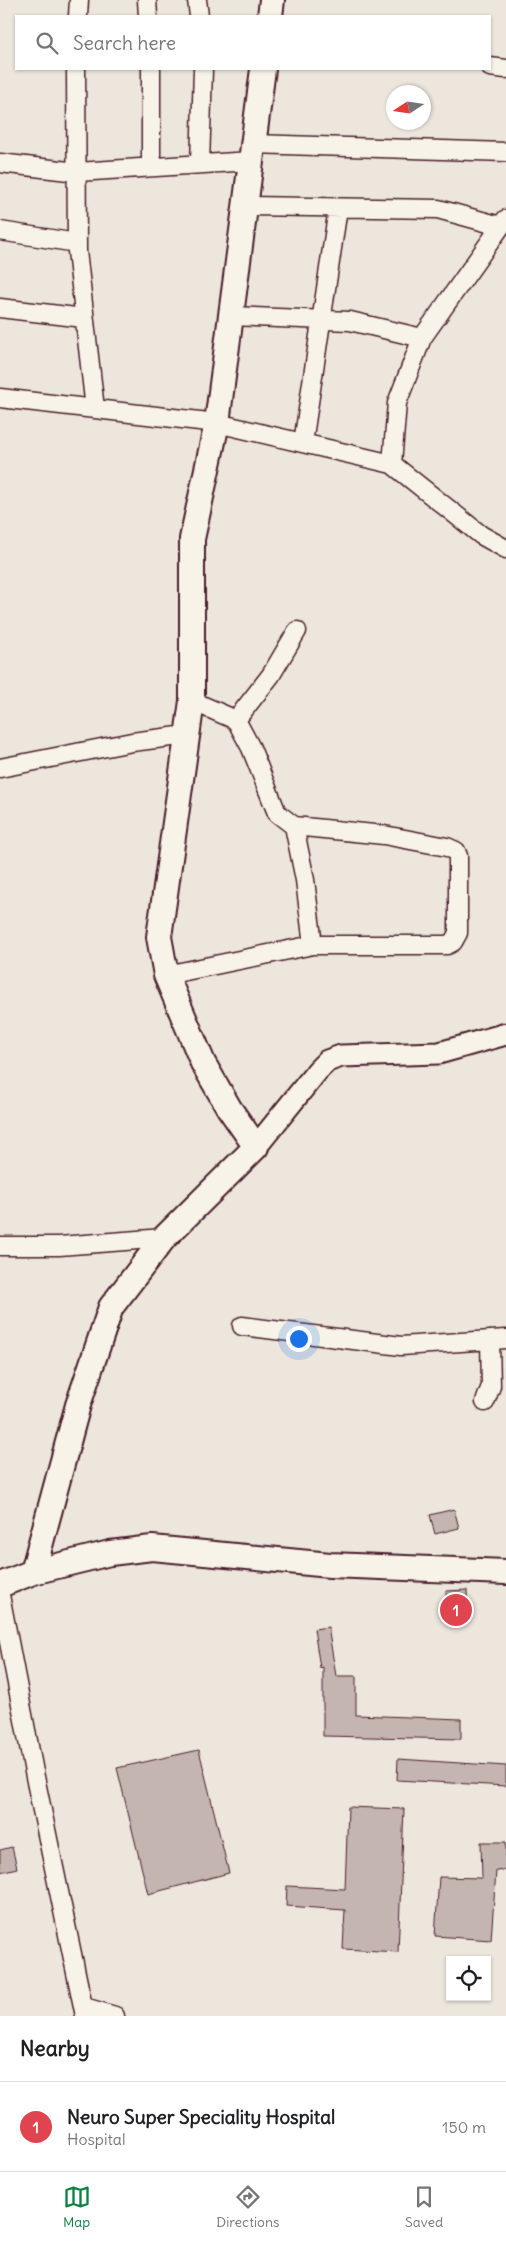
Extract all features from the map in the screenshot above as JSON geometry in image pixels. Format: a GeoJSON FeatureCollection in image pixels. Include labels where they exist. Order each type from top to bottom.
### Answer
{"type":"FeatureCollection","features":[{"type":"Feature","properties":{"kind":"main road"},"geometry":{"type":"LineString","coordinates":[[270,15],[272,0]]}},
{"type":"Feature","properties":{"kind":"main road"},"geometry":{"type":"LineString","coordinates":[[33,1572],[78,1405],[111,1308],[164,1238],[256,1147],[229,1108],[203,1063],[166,975],[159,937],[192,701],[192,539],[218,423],[263,70]]}},
{"type":"Feature","properties":{"kind":"main road"},"geometry":{"type":"LineString","coordinates":[[0,1585],[33,1572],[110,1553],[152,1548],[330,1565],[506,1572]]}},
{"type":"Feature","properties":{"kind":"street"},"geometry":{"type":"LineString","coordinates":[[78,15],[79,0]]}},
{"type":"Feature","properties":{"kind":"street"},"geometry":{"type":"LineString","coordinates":[[147,0],[148,15]]}},
{"type":"Feature","properties":{"kind":"street"},"geometry":{"type":"LineString","coordinates":[[198,0],[199,15]]}},
{"type":"Feature","properties":{"kind":"street"},"geometry":{"type":"LineString","coordinates":[[491,67],[506,69]]}},
{"type":"Feature","properties":{"kind":"street"},"geometry":{"type":"LineString","coordinates":[[80,70],[76,172],[77,242],[95,409]]}},
{"type":"Feature","properties":{"kind":"street"},"geometry":{"type":"LineString","coordinates":[[151,70],[151,167]]}},
{"type":"Feature","properties":{"kind":"street"},"geometry":{"type":"LineString","coordinates":[[200,164],[203,70]]}},
{"type":"Feature","properties":{"kind":"street"},"geometry":{"type":"LineString","coordinates":[[0,163],[76,172],[200,164],[252,152],[506,152]]}},
{"type":"Feature","properties":{"kind":"street"},"geometry":{"type":"LineString","coordinates":[[245,206],[438,209],[503,222],[422,338],[397,403],[392,464]]}},
{"type":"Feature","properties":{"kind":"street"},"geometry":{"type":"LineString","coordinates":[[303,443],[338,208]]}},
{"type":"Feature","properties":{"kind":"street"},"geometry":{"type":"LineString","coordinates":[[0,231],[77,242]]}},
{"type":"Feature","properties":{"kind":"street"},"geometry":{"type":"LineString","coordinates":[[0,308],[84,318]]}},
{"type":"Feature","properties":{"kind":"street"},"geometry":{"type":"LineString","coordinates":[[231,316],[350,321],[422,338]]}},
{"type":"Feature","properties":{"kind":"street"},"geometry":{"type":"LineString","coordinates":[[0,398],[218,423],[392,464],[481,535],[506,549]]}},
{"type":"Feature","properties":{"kind":"street"},"geometry":{"type":"LineString","coordinates":[[236,720],[271,675],[297,631]]}},
{"type":"Feature","properties":{"kind":"street"},"geometry":{"type":"LineString","coordinates":[[166,975],[313,945],[447,945],[453,942],[458,933],[458,856],[456,850],[447,846],[384,834],[294,826],[277,813],[251,748],[236,720],[192,701]]}},
{"type":"Feature","properties":{"kind":"street"},"geometry":{"type":"LineString","coordinates":[[0,768],[87,750],[187,735]]}},
{"type":"Feature","properties":{"kind":"street"},"geometry":{"type":"LineString","coordinates":[[294,826],[305,880],[313,945]]}},
{"type":"Feature","properties":{"kind":"street"},"geometry":{"type":"LineString","coordinates":[[256,1147],[318,1070],[328,1061],[341,1056],[439,1052],[506,1034]]}},
{"type":"Feature","properties":{"kind":"street"},"geometry":{"type":"LineString","coordinates":[[0,1246],[59,1246],[164,1238]]}},
{"type":"Feature","properties":{"kind":"street"},"geometry":{"type":"LineString","coordinates":[[242,1326],[401,1346],[498,1340],[491,1386],[485,1402]]}},
{"type":"Feature","properties":{"kind":"street"},"geometry":{"type":"LineString","coordinates":[[0,1595],[34,1772],[85,2011],[115,2016]]}},
{"type":"Feature","properties":{"kind":"building"},"geometry":{"type":"Polygon","coordinates":[[[454,1509],[459,1528],[435,1534],[430,1515],[454,1509]]]}},
{"type":"Feature","properties":{"kind":"building"},"geometry":{"type":"Polygon","coordinates":[[[467,1590],[468,1620],[447,1621],[446,1591],[467,1590]]]}},
{"type":"Feature","properties":{"kind":"building"},"geometry":{"type":"Polygon","coordinates":[[[328,1627],[336,1676],[356,1676],[356,1715],[461,1719],[461,1739],[323,1736],[323,1667],[320,1668],[314,1629],[328,1627]]]}},
{"type":"Feature","properties":{"kind":"building"},"geometry":{"type":"Polygon","coordinates":[[[199,1750],[229,1873],[148,1894],[117,1768],[199,1750]]]}},
{"type":"Feature","properties":{"kind":"building"},"geometry":{"type":"Polygon","coordinates":[[[398,1759],[506,1766],[506,1786],[397,1780],[398,1759]]]}},
{"type":"Feature","properties":{"kind":"building"},"geometry":{"type":"Polygon","coordinates":[[[348,1807],[404,1809],[398,1952],[343,1949],[345,1910],[286,1906],[287,1886],[345,1889],[348,1807]]]}},
{"type":"Feature","properties":{"kind":"building"},"geometry":{"type":"Polygon","coordinates":[[[481,1842],[506,1842],[506,1870],[496,1871],[491,1940],[435,1936],[439,1877],[482,1878],[481,1842]]]}},
{"type":"Feature","properties":{"kind":"building"},"geometry":{"type":"Polygon","coordinates":[[[12,1847],[17,1868],[0,1872],[0,1850],[12,1847]]]}},
{"type":"Feature","properties":{"kind":"place","name":"Neuro Super Speciality Hospital"},"geometry":{"type":"Point","coordinates":[456,1610]}}]}
